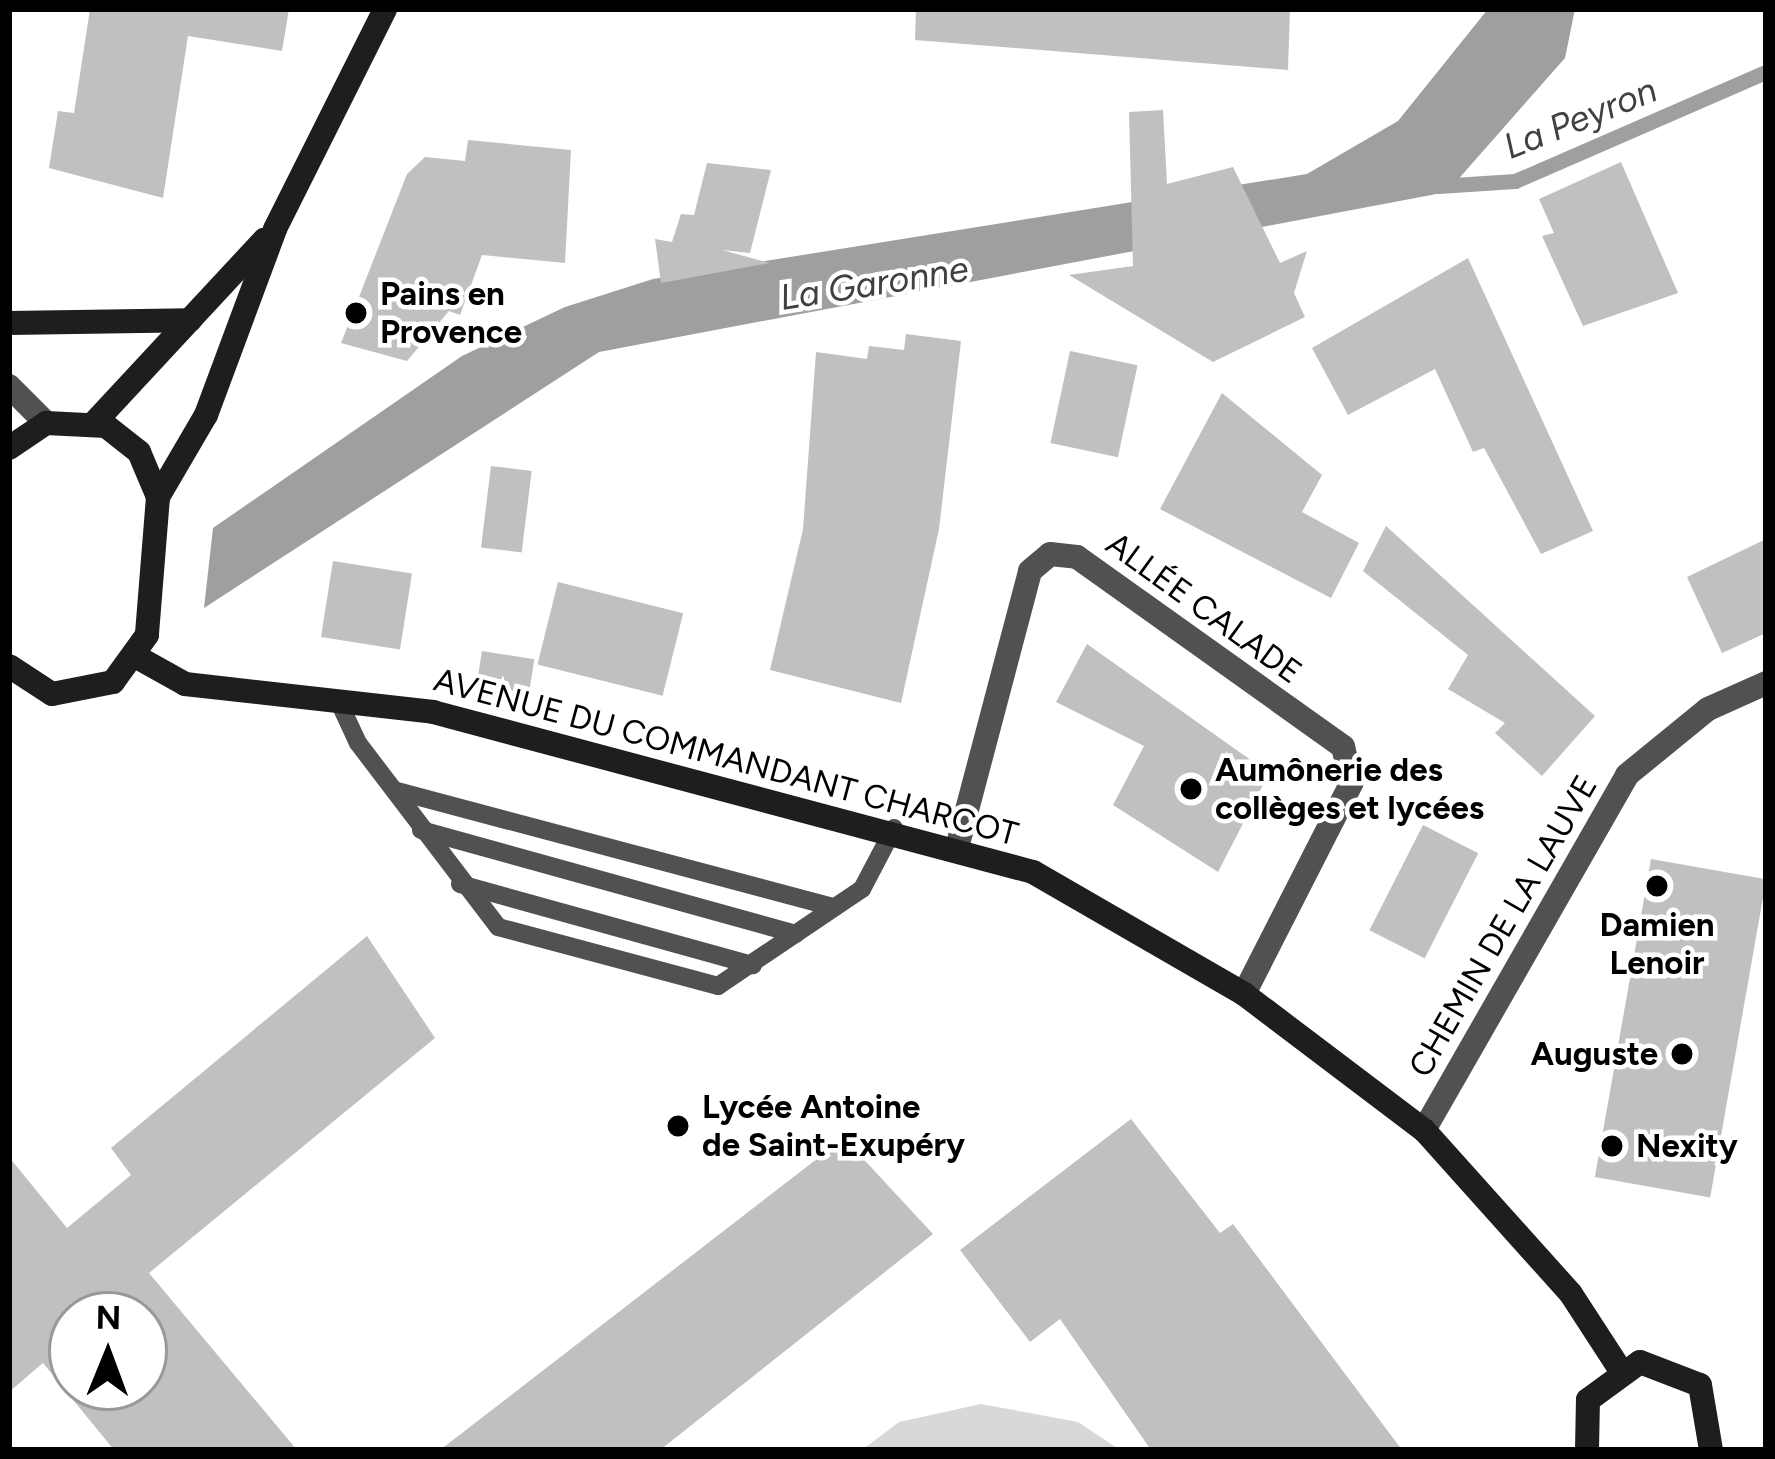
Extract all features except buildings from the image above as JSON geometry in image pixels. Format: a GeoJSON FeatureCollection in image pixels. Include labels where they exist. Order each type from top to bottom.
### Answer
{"type":"FeatureCollection","features":[{"type":"Feature","properties":{"kind":"street"},"geometry":{"type":"LineString","coordinates":[[158,497],[206,415],[275,229],[385,9]]}},
{"type":"Feature","properties":{"kind":"street"},"geometry":{"type":"LineString","coordinates":[[94,423],[275,229]]}},
{"type":"Feature","properties":{"kind":"street"},"geometry":{"type":"LineString","coordinates":[[9,323],[190,320]]}},
{"type":"Feature","properties":{"kind":"street"},"geometry":{"type":"LineString","coordinates":[[9,386],[46,423]]}},
{"type":"Feature","properties":{"kind":"street"},"geometry":{"type":"LineString","coordinates":[[9,448],[46,423],[94,423],[139,452],[158,497],[153,609],[135,656],[113,682],[83,693],[14,681]]}},
{"type":"Feature","properties":{"kind":"street","name":"ALLÉE CALADE"},"geometry":{"type":"LineString","coordinates":[[958,844],[1030,571],[1050,554],[1077,557],[1343,748],[1352,782],[1244,994]]}},
{"type":"Feature","properties":{"kind":"street","name":"AVENUE DU COMMANDANT CHARCOT"},"geometry":{"type":"LineString","coordinates":[[135,656],[185,684],[433,712],[958,844],[1110,910],[1244,994],[1424,1130],[1571,1294],[1619,1368]]}},
{"type":"Feature","properties":{"kind":"street","name":"CHEMIN DE LA LAUVE"},"geometry":{"type":"LineString","coordinates":[[1424,1130],[1627,775],[1708,709],[1766,682]]}},
{"type":"Feature","properties":{"kind":"street"},"geometry":{"type":"LineString","coordinates":[[1587,1450],[1588,1400],[1619,1368],[1662,1363],[1700,1385],[1714,1449]]}},
{"type":"Feature","properties":{"kind":"lane"},"geometry":{"type":"LineString","coordinates":[[338,700],[421,830],[498,927],[562,949],[718,986],[862,889],[894,828]]}},
{"type":"Feature","properties":{"kind":"lane"},"geometry":{"type":"LineString","coordinates":[[397,790],[834,907]]}},
{"type":"Feature","properties":{"kind":"lane"},"geometry":{"type":"LineString","coordinates":[[421,830],[796,934]]}},
{"type":"Feature","properties":{"kind":"lane"},"geometry":{"type":"LineString","coordinates":[[460,884],[753,964]]}},
{"type":"Feature","properties":{"kind":"shaded area"},"geometry":{"type":"Polygon","coordinates":[[[981,1404],[1078,1422],[1120,1450],[862,1450],[899,1422],[981,1404]]]}},
{"type":"Feature","properties":{"kind":"water","name":"La Garonne"},"geometry":{"type":"Polygon","coordinates":[[[1488,9],[1575,9],[1565,58],[1447,192],[599,352],[204,608],[213,528],[462,356],[565,307],[653,279],[1307,174],[1398,121],[1488,9]]]}},
{"type":"Feature","properties":{"kind":"waterway","name":"La Peyron"},"geometry":{"type":"LineString","coordinates":[[1438,186],[1515,181],[1766,72]]}},
{"type":"Feature","properties":{"kind":"place","name":"Pains en Provence"},"geometry":{"type":"Point","coordinates":[356,313]}},
{"type":"Feature","properties":{"kind":"place","name":"Aumônerie des collèges et lycées"},"geometry":{"type":"Point","coordinates":[1191,789]}},
{"type":"Feature","properties":{"kind":"place","name":"Damien Lenoir"},"geometry":{"type":"Point","coordinates":[1657,886]}},
{"type":"Feature","properties":{"kind":"place","name":"Auguste"},"geometry":{"type":"Point","coordinates":[1682,1054]}},
{"type":"Feature","properties":{"kind":"place","name":"Lycée Antoine de Saint-Exupéry"},"geometry":{"type":"Point","coordinates":[678,1126]}},
{"type":"Feature","properties":{"kind":"place","name":"Nexity"},"geometry":{"type":"Point","coordinates":[1612,1146]}}]}
